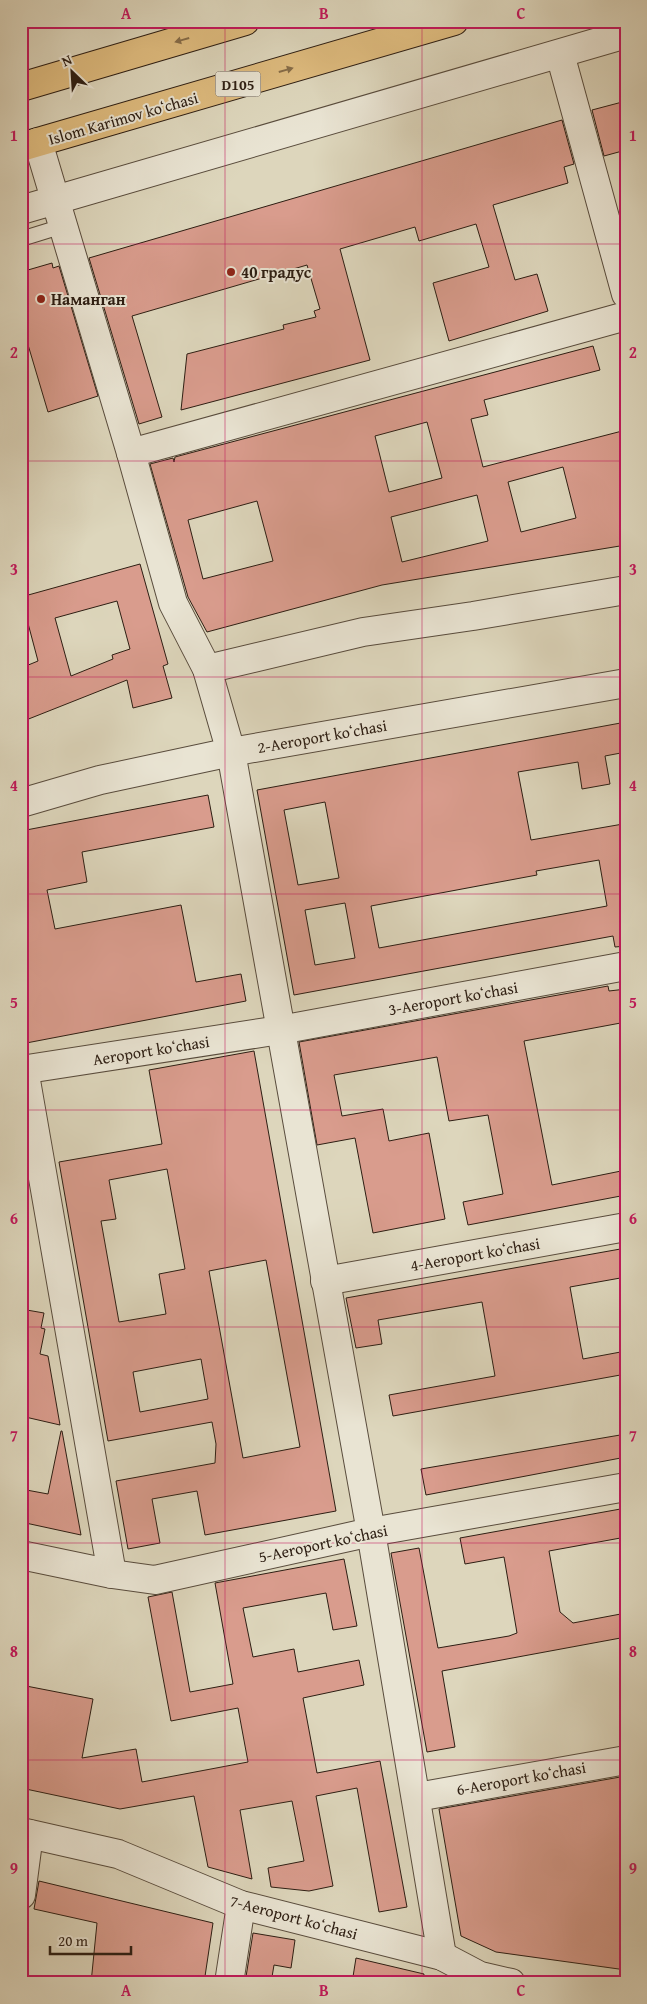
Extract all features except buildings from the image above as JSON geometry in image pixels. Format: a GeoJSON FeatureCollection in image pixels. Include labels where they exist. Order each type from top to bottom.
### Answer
{"type":"FeatureCollection","features":[{"type":"Feature","properties":{"kind":"highway"},"geometry":{"type":"LineString","coordinates":[[21,88],[245,21]]}},
{"type":"Feature","properties":{"kind":"highway","name":"Islom Karimov koʻchasi"},"geometry":{"type":"LineString","coordinates":[[30,145],[454,21]]}},
{"type":"Feature","properties":{"kind":"street"},"geometry":{"type":"LineString","coordinates":[[21,210],[626,34]]}},
{"type":"Feature","properties":{"kind":"street"},"geometry":{"type":"LineString","coordinates":[[560,54],[626,294]]}},
{"type":"Feature","properties":{"kind":"street"},"geometry":{"type":"LineString","coordinates":[[30,145],[55,200],[131,453],[173,603],[207,669],[231,752],[371,1532],[417,1797],[442,1956]]}},
{"type":"Feature","properties":{"kind":"street"},"geometry":{"type":"LineString","coordinates":[[131,453],[626,316]]}},
{"type":"Feature","properties":{"kind":"street"},"geometry":{"type":"LineString","coordinates":[[207,669],[363,632],[473,616],[626,590]]}},
{"type":"Feature","properties":{"kind":"street","name":"2-Aeroport koʻchasi"},"geometry":{"type":"LineString","coordinates":[[21,803],[100,780],[231,752],[626,683]]}},
{"type":"Feature","properties":{"kind":"street","name":"3-Aeroport koʻchasi"},"geometry":{"type":"LineString","coordinates":[[280,1030],[626,966]]}},
{"type":"Feature","properties":{"kind":"street","name":"Aeroport koʻchasi"},"geometry":{"type":"LineString","coordinates":[[23,1069],[280,1030]]}},
{"type":"Feature","properties":{"kind":"street"},"geometry":{"type":"LineString","coordinates":[[23,1069],[112,1574]]}},
{"type":"Feature","properties":{"kind":"street","name":"4-Aeroport koʻchasi"},"geometry":{"type":"LineString","coordinates":[[325,1281],[626,1227]]}},
{"type":"Feature","properties":{"kind":"street","name":"5-Aeroport koʻchasi"},"geometry":{"type":"LineString","coordinates":[[21,1555],[112,1574],[155,1580],[371,1532],[626,1488]]}},
{"type":"Feature","properties":{"kind":"street","name":"6-Aeroport koʻchasi"},"geometry":{"type":"LineString","coordinates":[[417,1797],[626,1760]]}},
{"type":"Feature","properties":{"kind":"street"},"geometry":{"type":"LineString","coordinates":[[21,1895],[25,1833]]}},
{"type":"Feature","properties":{"kind":"street","name":"7-Aeroport koʻchasi"},"geometry":{"type":"LineString","coordinates":[[25,1833],[118,1854],[241,1905],[442,1956],[480,1979],[511,1983]]}},
{"type":"Feature","properties":{"kind":"street"},"geometry":{"type":"LineString","coordinates":[[229,1983],[241,1905]]}},
{"type":"Feature","properties":{"kind":"lane"},"geometry":{"type":"LineString","coordinates":[[21,239],[62,226]]}},
{"type":"Feature","properties":{"kind":"place","name":"40 градус"},"geometry":{"type":"Point","coordinates":[231,272]}},
{"type":"Feature","properties":{"kind":"place","name":"Наманган"},"geometry":{"type":"Point","coordinates":[41,299]}}]}
